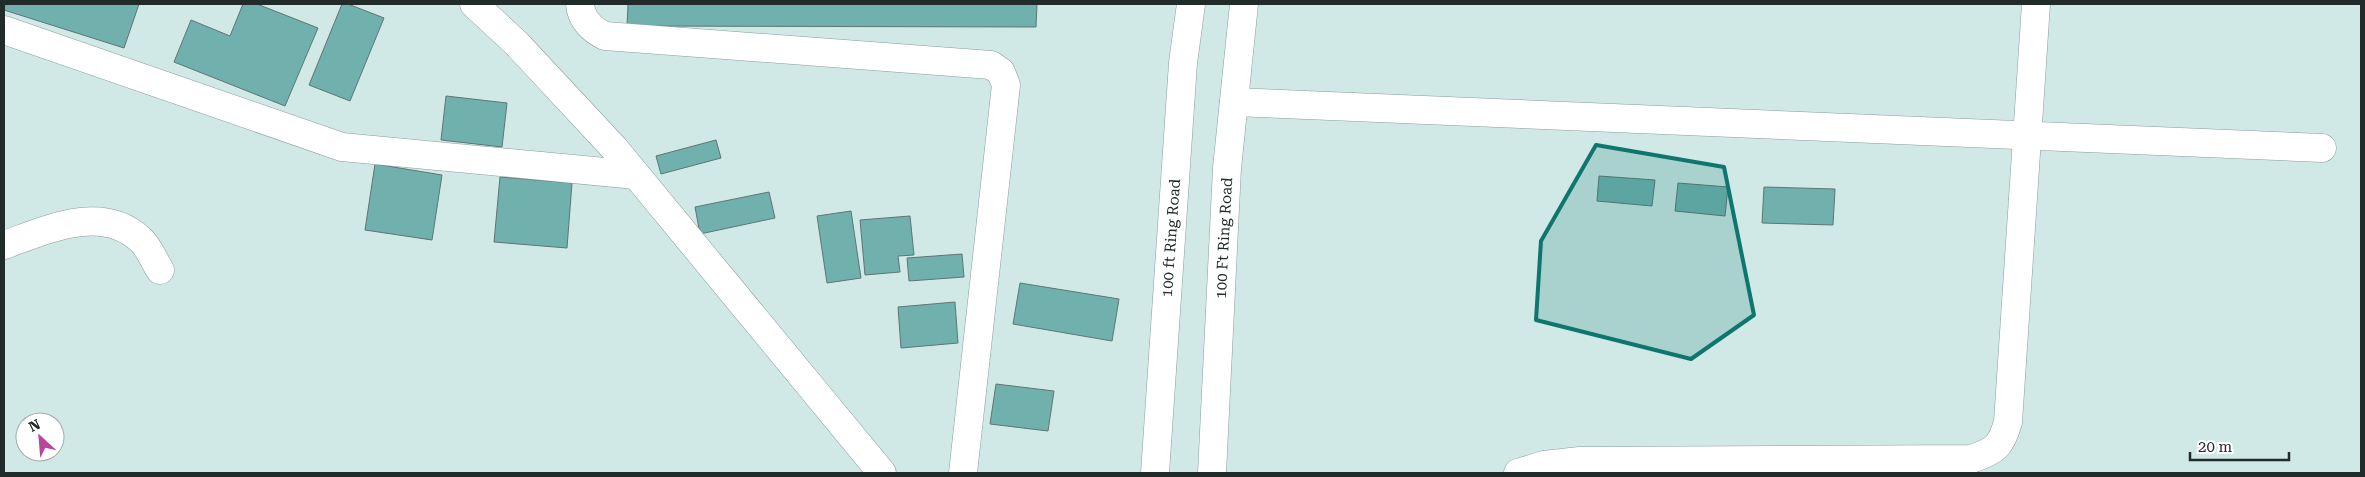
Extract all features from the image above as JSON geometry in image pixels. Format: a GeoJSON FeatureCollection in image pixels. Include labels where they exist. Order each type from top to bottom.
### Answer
{"type":"FeatureCollection","features":[{"type":"Feature","properties":{"kind":"street"},"geometry":{"type":"LineString","coordinates":[[474,4],[517,44],[636,175],[882,473]]}},
{"type":"Feature","properties":{"kind":"street"},"geometry":{"type":"LineString","coordinates":[[580,4],[580,10],[587,22],[605,36],[991,64],[1001,72],[1006,85],[963,473]]}},
{"type":"Feature","properties":{"kind":"street","name":"100 ft Ring Road"},"geometry":{"type":"LineString","coordinates":[[1155,473],[1183,63],[1191,4]]}},
{"type":"Feature","properties":{"kind":"street","name":"100 Ft Ring Road"},"geometry":{"type":"LineString","coordinates":[[1212,473],[1227,168],[1244,4]]}},
{"type":"Feature","properties":{"kind":"street"},"geometry":{"type":"LineString","coordinates":[[1518,473],[1544,465],[1580,461],[1971,459],[1991,452],[2003,440],[2008,422],[2036,4]]}},
{"type":"Feature","properties":{"kind":"street"},"geometry":{"type":"LineString","coordinates":[[4,30],[342,147],[636,175]]}},
{"type":"Feature","properties":{"kind":"street"},"geometry":{"type":"LineString","coordinates":[[1234,102],[2322,148]]}},
{"type":"Feature","properties":{"kind":"street"},"geometry":{"type":"LineString","coordinates":[[4,245],[50,229],[90,221],[120,226],[142,241],[160,270]]}},
{"type":"Feature","properties":{"kind":"highlighted area"},"geometry":{"type":"Polygon","coordinates":[[[1596,145],[1724,167],[1754,315],[1691,359],[1536,320],[1541,241],[1596,145]]]}},
{"type":"Feature","properties":{"kind":"building"},"geometry":{"type":"Polygon","coordinates":[[[4,4],[139,4],[124,48],[4,10],[4,4]]]}},
{"type":"Feature","properties":{"kind":"building"},"geometry":{"type":"Polygon","coordinates":[[[243,4],[257,4],[318,28],[285,106],[174,62],[191,20],[230,36],[243,4]]]}},
{"type":"Feature","properties":{"kind":"building"},"geometry":{"type":"Polygon","coordinates":[[[342,4],[348,4],[384,18],[350,101],[309,85],[342,4]]]}},
{"type":"Feature","properties":{"kind":"building"},"geometry":{"type":"Polygon","coordinates":[[[628,4],[1037,4],[1036,27],[627,26],[628,4]]]}},
{"type":"Feature","properties":{"kind":"building"},"geometry":{"type":"Polygon","coordinates":[[[446,96],[507,103],[502,147],[441,140],[446,96]]]}},
{"type":"Feature","properties":{"kind":"building"},"geometry":{"type":"Polygon","coordinates":[[[716,140],[721,158],[661,174],[656,156],[716,140]]]}},
{"type":"Feature","properties":{"kind":"building"},"geometry":{"type":"Polygon","coordinates":[[[375,164],[442,175],[432,240],[365,230],[375,164]]]}},
{"type":"Feature","properties":{"kind":"building"},"geometry":{"type":"Polygon","coordinates":[[[1599,176],[1655,180],[1652,206],[1597,201],[1599,176]]]}},
{"type":"Feature","properties":{"kind":"building"},"geometry":{"type":"Polygon","coordinates":[[[500,177],[572,183],[567,248],[494,242],[500,177]]]}},
{"type":"Feature","properties":{"kind":"building"},"geometry":{"type":"Polygon","coordinates":[[[1678,183],[1728,187],[1725,216],[1675,211],[1678,183]]]}},
{"type":"Feature","properties":{"kind":"building"},"geometry":{"type":"Polygon","coordinates":[[[1764,187],[1835,189],[1833,225],[1762,223],[1764,187]]]}},
{"type":"Feature","properties":{"kind":"building"},"geometry":{"type":"Polygon","coordinates":[[[769,192],[775,218],[700,234],[695,207],[769,192]]]}},
{"type":"Feature","properties":{"kind":"building"},"geometry":{"type":"Polygon","coordinates":[[[851,211],[861,278],[827,283],[817,216],[851,211]]]}},
{"type":"Feature","properties":{"kind":"building"},"geometry":{"type":"Polygon","coordinates":[[[910,216],[914,255],[898,256],[900,272],[865,275],[860,220],[910,216]]]}},
{"type":"Feature","properties":{"kind":"building"},"geometry":{"type":"Polygon","coordinates":[[[962,254],[964,277],[909,281],[907,258],[962,254]]]}},
{"type":"Feature","properties":{"kind":"building"},"geometry":{"type":"Polygon","coordinates":[[[1020,283],[1119,299],[1112,341],[1013,324],[1020,283]]]}},
{"type":"Feature","properties":{"kind":"building"},"geometry":{"type":"Polygon","coordinates":[[[955,302],[958,343],[901,348],[898,307],[955,302]]]}},
{"type":"Feature","properties":{"kind":"building"},"geometry":{"type":"Polygon","coordinates":[[[996,384],[1054,391],[1048,431],[990,424],[996,384]]]}}]}
